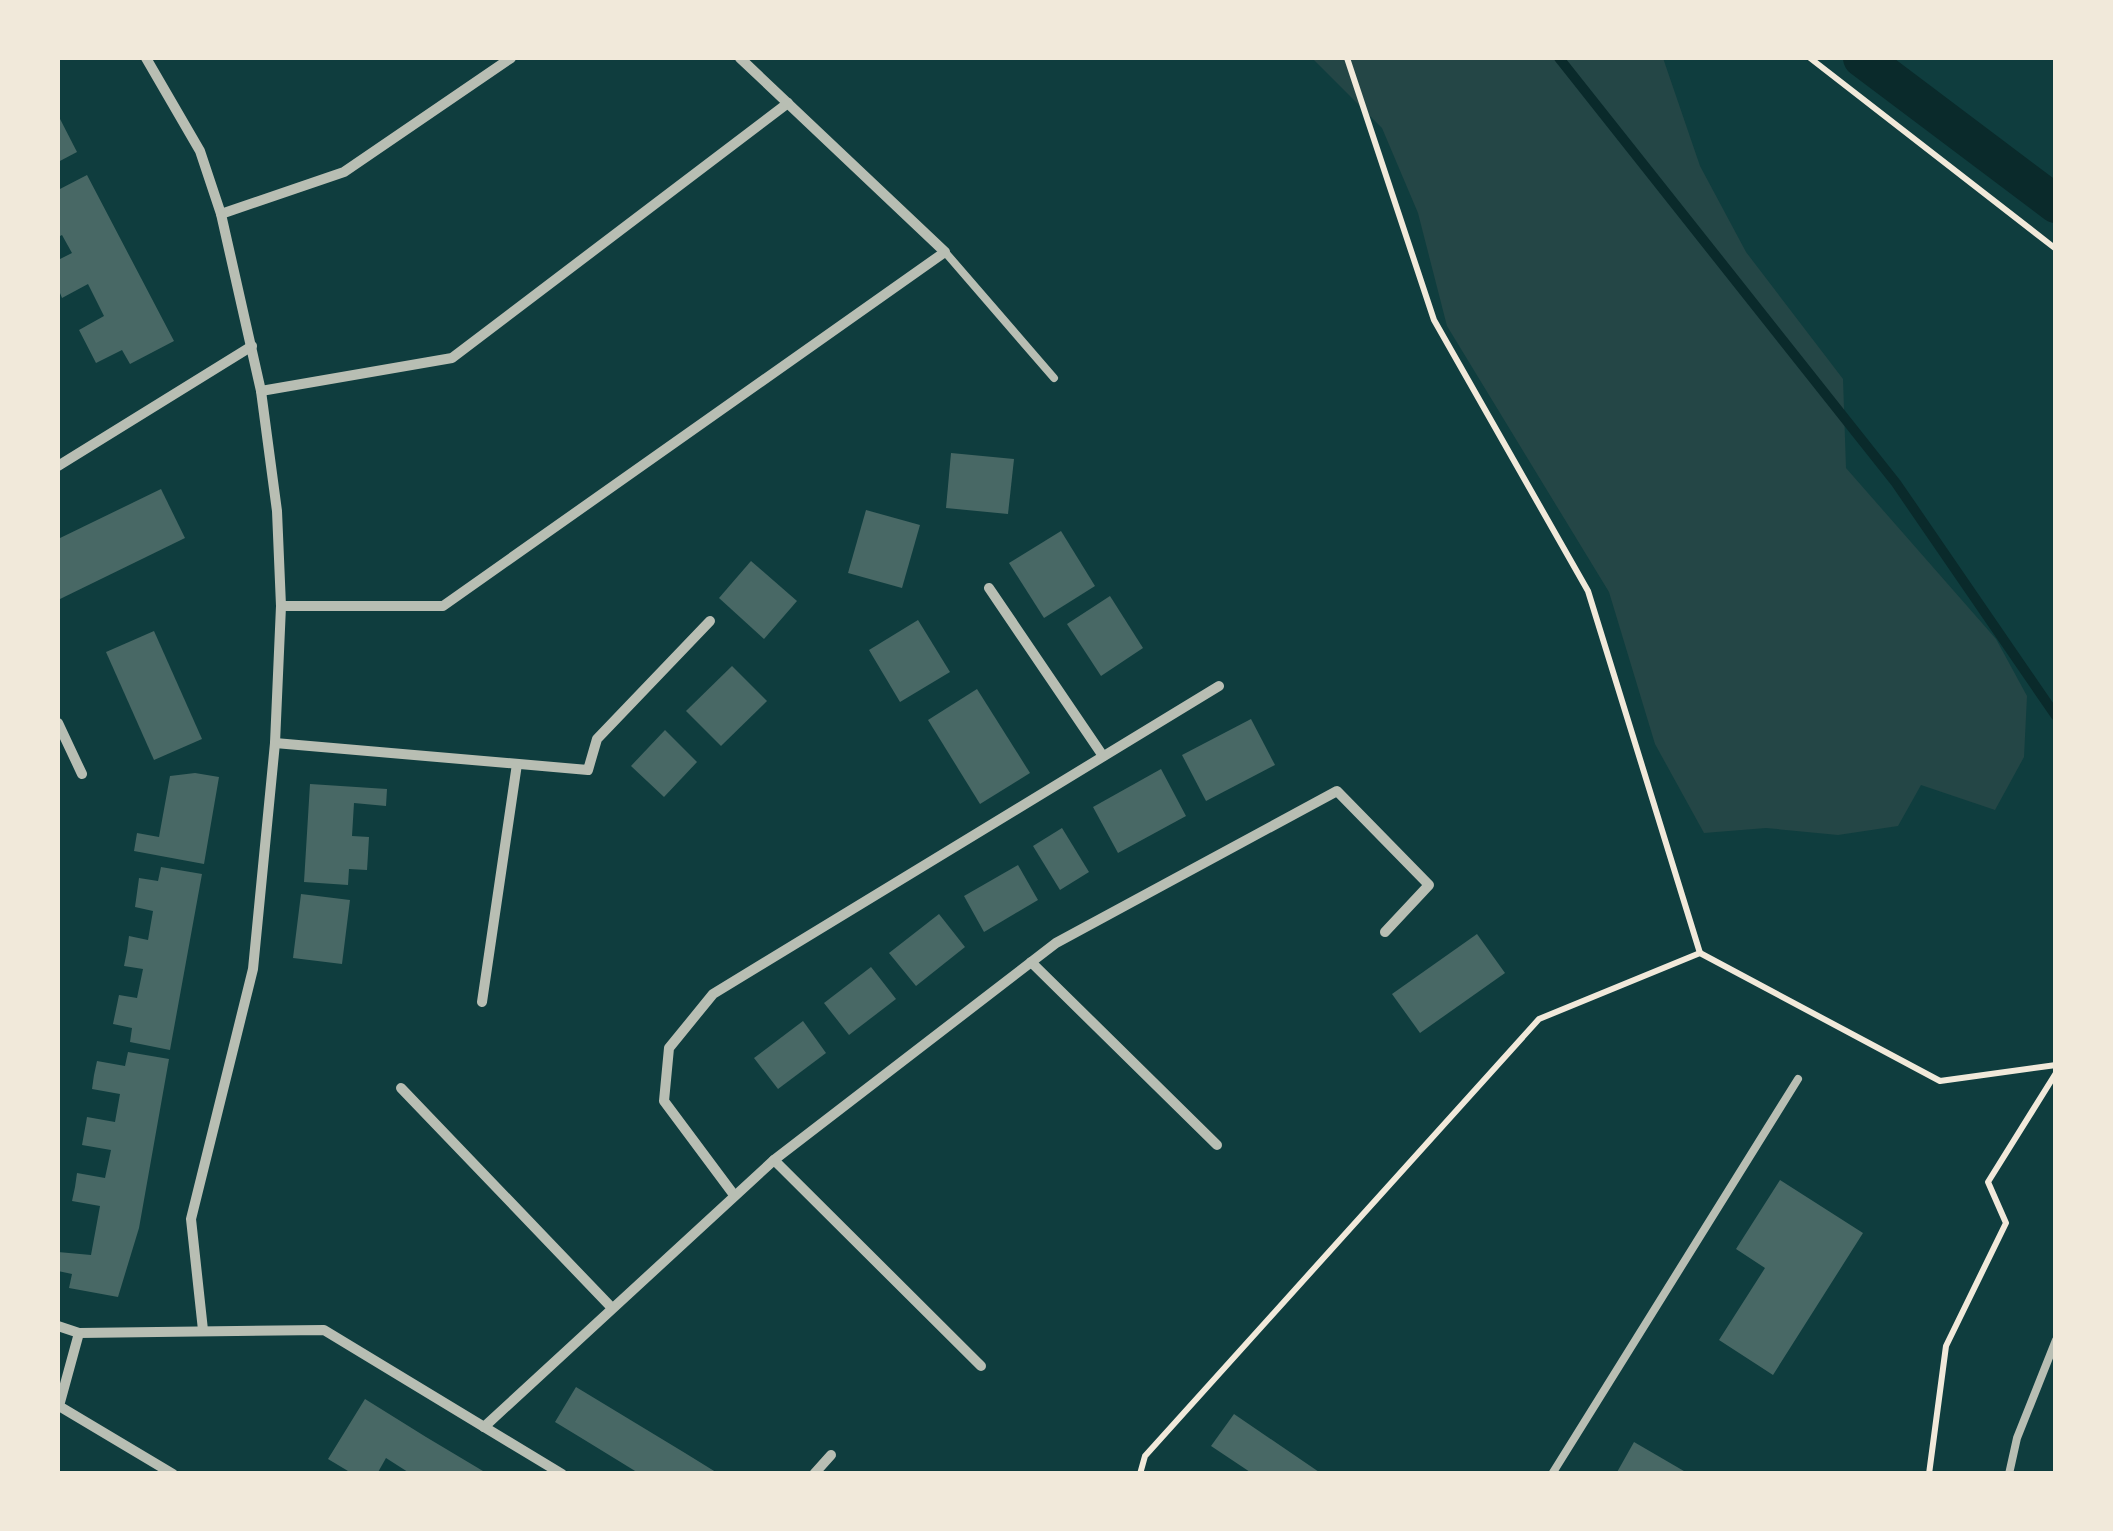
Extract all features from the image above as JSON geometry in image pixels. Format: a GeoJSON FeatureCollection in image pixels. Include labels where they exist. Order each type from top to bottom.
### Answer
{"type":"FeatureCollection","features":[{"type":"Feature","properties":{"kind":"street"},"geometry":{"type":"LineString","coordinates":[[147,58],[200,151],[222,214],[262,391],[277,510],[280,606],[275,743],[253,969],[191,1219],[203,1330]]}},
{"type":"Feature","properties":{"kind":"street"},"geometry":{"type":"LineString","coordinates":[[222,214],[344,172],[511,58]]}},
{"type":"Feature","properties":{"kind":"street"},"geometry":{"type":"LineString","coordinates":[[280,606],[442,606],[945,252],[740,58]]}},
{"type":"Feature","properties":{"kind":"street"},"geometry":{"type":"LineString","coordinates":[[262,391],[452,358],[788,103]]}},
{"type":"Feature","properties":{"kind":"street"},"geometry":{"type":"LineString","coordinates":[[58,466],[252,346]]}},
{"type":"Feature","properties":{"kind":"street"},"geometry":{"type":"LineString","coordinates":[[989,588],[1103,756]]}},
{"type":"Feature","properties":{"kind":"street"},"geometry":{"type":"LineString","coordinates":[[275,743],[588,770],[598,739],[710,622]]}},
{"type":"Feature","properties":{"kind":"street"},"geometry":{"type":"LineString","coordinates":[[734,1195],[664,1101],[669,1048],[713,994],[1219,686]]}},
{"type":"Feature","properties":{"kind":"street"},"geometry":{"type":"LineString","coordinates":[[58,723],[82,774]]}},
{"type":"Feature","properties":{"kind":"street"},"geometry":{"type":"LineString","coordinates":[[482,1002],[518,764]]}},
{"type":"Feature","properties":{"kind":"street"},"geometry":{"type":"LineString","coordinates":[[484,1427],[774,1160],[1056,943],[1337,791],[1428,885],[1385,932]]}},
{"type":"Feature","properties":{"kind":"street"},"geometry":{"type":"LineString","coordinates":[[1031,962],[1217,1145]]}},
{"type":"Feature","properties":{"kind":"street"},"geometry":{"type":"LineString","coordinates":[[401,1088],[612,1308]]}},
{"type":"Feature","properties":{"kind":"street"},"geometry":{"type":"LineString","coordinates":[[774,1160],[981,1366]]}},
{"type":"Feature","properties":{"kind":"street"},"geometry":{"type":"LineString","coordinates":[[58,1326],[79,1332],[324,1330],[562,1474]]}},
{"type":"Feature","properties":{"kind":"street"},"geometry":{"type":"LineString","coordinates":[[79,1332],[59,1406],[173,1474]]}},
{"type":"Feature","properties":{"kind":"street"},"geometry":{"type":"LineString","coordinates":[[814,1474],[831,1455]]}},
{"type":"Feature","properties":{"kind":"lane"},"geometry":{"type":"LineString","coordinates":[[945,252],[1054,378]]}},
{"type":"Feature","properties":{"kind":"lane"},"geometry":{"type":"LineString","coordinates":[[1552,1474],[1798,1079]]}},
{"type":"Feature","properties":{"kind":"lane"},"geometry":{"type":"LineString","coordinates":[[2009,1474],[2017,1438],[2056,1340]]}},
{"type":"Feature","properties":{"kind":"path"},"geometry":{"type":"LineString","coordinates":[[1348,58],[1434,320],[1588,591],[1700,953],[1940,1081],[2056,1065]]}},
{"type":"Feature","properties":{"kind":"path"},"geometry":{"type":"LineString","coordinates":[[1810,58],[2056,249]]}},
{"type":"Feature","properties":{"kind":"path"},"geometry":{"type":"LineString","coordinates":[[1140,1474],[1145,1456],[1538,1019],[1700,953]]}},
{"type":"Feature","properties":{"kind":"path"},"geometry":{"type":"LineString","coordinates":[[1930,1474],[1946,1346],[2006,1223],[1988,1182],[2056,1073]]}},
{"type":"Feature","properties":{"kind":"shaded area"},"geometry":{"type":"Polygon","coordinates":[[[1312,58],[1663,58],[1700,166],[1746,252],[1843,379],[1846,468],[1996,639],[2027,696],[2024,757],[1995,810],[1921,785],[1898,826],[1838,835],[1766,828],[1704,833],[1655,744],[1609,592],[1447,326],[1418,213],[1382,128],[1312,58]]]}},
{"type":"Feature","properties":{"kind":"building"},"geometry":{"type":"Polygon","coordinates":[[[58,115],[77,152],[58,162],[58,115]]]}},
{"type":"Feature","properties":{"kind":"building"},"geometry":{"type":"Polygon","coordinates":[[[87,175],[174,341],[130,364],[122,350],[96,363],[79,330],[104,316],[88,284],[62,298],[58,288],[58,260],[72,253],[62,235],[58,237],[58,190],[87,175]]]}},
{"type":"Feature","properties":{"kind":"building"},"geometry":{"type":"Polygon","coordinates":[[[951,453],[1014,459],[1008,514],[946,508],[951,453]]]}},
{"type":"Feature","properties":{"kind":"building"},"geometry":{"type":"Polygon","coordinates":[[[161,489],[185,538],[58,600],[58,539],[161,489]]]}},
{"type":"Feature","properties":{"kind":"building"},"geometry":{"type":"Polygon","coordinates":[[[866,510],[920,525],[902,588],[848,573],[866,510]]]}},
{"type":"Feature","properties":{"kind":"building"},"geometry":{"type":"Polygon","coordinates":[[[1061,531],[1095,586],[1044,618],[1009,563],[1061,531]]]}},
{"type":"Feature","properties":{"kind":"building"},"geometry":{"type":"Polygon","coordinates":[[[751,561],[797,601],[764,639],[719,598],[751,561]]]}},
{"type":"Feature","properties":{"kind":"building"},"geometry":{"type":"Polygon","coordinates":[[[1110,596],[1143,648],[1101,676],[1067,624],[1110,596]]]}},
{"type":"Feature","properties":{"kind":"building"},"geometry":{"type":"Polygon","coordinates":[[[918,620],[950,672],[900,702],[869,650],[918,620]]]}},
{"type":"Feature","properties":{"kind":"building"},"geometry":{"type":"Polygon","coordinates":[[[154,631],[202,739],[154,760],[106,652],[154,631]]]}},
{"type":"Feature","properties":{"kind":"building"},"geometry":{"type":"Polygon","coordinates":[[[732,666],[767,701],[721,746],[686,711],[732,666]]]}},
{"type":"Feature","properties":{"kind":"building"},"geometry":{"type":"Polygon","coordinates":[[[977,689],[1030,773],[980,804],[928,720],[977,689]]]}},
{"type":"Feature","properties":{"kind":"building"},"geometry":{"type":"Polygon","coordinates":[[[1251,719],[1275,765],[1206,801],[1182,755],[1251,719]]]}},
{"type":"Feature","properties":{"kind":"building"},"geometry":{"type":"Polygon","coordinates":[[[665,730],[697,762],[664,797],[631,766],[665,730]]]}},
{"type":"Feature","properties":{"kind":"building"},"geometry":{"type":"Polygon","coordinates":[[[1161,769],[1186,816],[1118,853],[1093,807],[1161,769]]]}},
{"type":"Feature","properties":{"kind":"building"},"geometry":{"type":"Polygon","coordinates":[[[195,773],[219,777],[204,864],[134,851],[137,833],[159,837],[170,776],[195,773]]]}},
{"type":"Feature","properties":{"kind":"building"},"geometry":{"type":"Polygon","coordinates":[[[310,784],[387,789],[386,806],[354,803],[352,836],[369,837],[367,870],[349,869],[348,885],[304,882],[310,784]]]}},
{"type":"Feature","properties":{"kind":"building"},"geometry":{"type":"Polygon","coordinates":[[[1062,828],[1089,872],[1060,890],[1033,846],[1062,828]]]}},
{"type":"Feature","properties":{"kind":"building"},"geometry":{"type":"Polygon","coordinates":[[[1018,865],[1038,900],[984,932],[964,896],[1018,865]]]}},
{"type":"Feature","properties":{"kind":"building"},"geometry":{"type":"Polygon","coordinates":[[[161,867],[202,874],[170,1050],[130,1042],[132,1028],[113,1024],[119,995],[137,998],[143,969],[124,966],[129,936],[148,940],[153,911],[135,907],[139,878],[158,881],[161,867]]]}},
{"type":"Feature","properties":{"kind":"building"},"geometry":{"type":"Polygon","coordinates":[[[301,894],[350,900],[342,964],[293,958],[301,894]]]}},
{"type":"Feature","properties":{"kind":"building"},"geometry":{"type":"Polygon","coordinates":[[[939,914],[965,947],[916,986],[889,953],[939,914]]]}},
{"type":"Feature","properties":{"kind":"building"},"geometry":{"type":"Polygon","coordinates":[[[1477,934],[1505,973],[1420,1033],[1392,994],[1477,934]]]}},
{"type":"Feature","properties":{"kind":"building"},"geometry":{"type":"Polygon","coordinates":[[[871,967],[896,999],[849,1035],[824,1003],[871,967]]]}},
{"type":"Feature","properties":{"kind":"building"},"geometry":{"type":"Polygon","coordinates":[[[803,1021],[826,1053],[778,1089],[754,1058],[803,1021]]]}},
{"type":"Feature","properties":{"kind":"building"},"geometry":{"type":"Polygon","coordinates":[[[128,1052],[169,1059],[139,1228],[118,1297],[69,1288],[72,1274],[58,1271],[58,1252],[91,1255],[100,1206],[72,1201],[77,1173],[105,1178],[111,1150],[82,1145],[87,1117],[115,1122],[120,1094],[92,1089],[94,1075],[97,1061],[125,1066],[128,1052]]]}},
{"type":"Feature","properties":{"kind":"building"},"geometry":{"type":"Polygon","coordinates":[[[1780,1180],[1863,1233],[1773,1375],[1719,1340],[1765,1268],[1736,1249],[1780,1180]]]}},
{"type":"Feature","properties":{"kind":"building"},"geometry":{"type":"Polygon","coordinates":[[[576,1387],[719,1474],[640,1474],[555,1422],[576,1387]]]}},
{"type":"Feature","properties":{"kind":"building"},"geometry":{"type":"Polygon","coordinates":[[[365,1399],[488,1474],[411,1474],[386,1458],[377,1474],[353,1474],[328,1459],[365,1399]]]}},
{"type":"Feature","properties":{"kind":"building"},"geometry":{"type":"Polygon","coordinates":[[[1234,1414],[1322,1474],[1253,1474],[1211,1446],[1234,1414]]]}},
{"type":"Feature","properties":{"kind":"building"},"geometry":{"type":"Polygon","coordinates":[[[1634,1442],[1689,1474],[1616,1474],[1634,1442]]]}},
{"type":"Feature","properties":{"kind":"waterway"},"geometry":{"type":"LineString","coordinates":[[1559,58],[1896,483],[2056,716]]}},
{"type":"Feature","properties":{"kind":"waterway"},"geometry":{"type":"LineString","coordinates":[[1862,58],[2056,204]]}}]}
